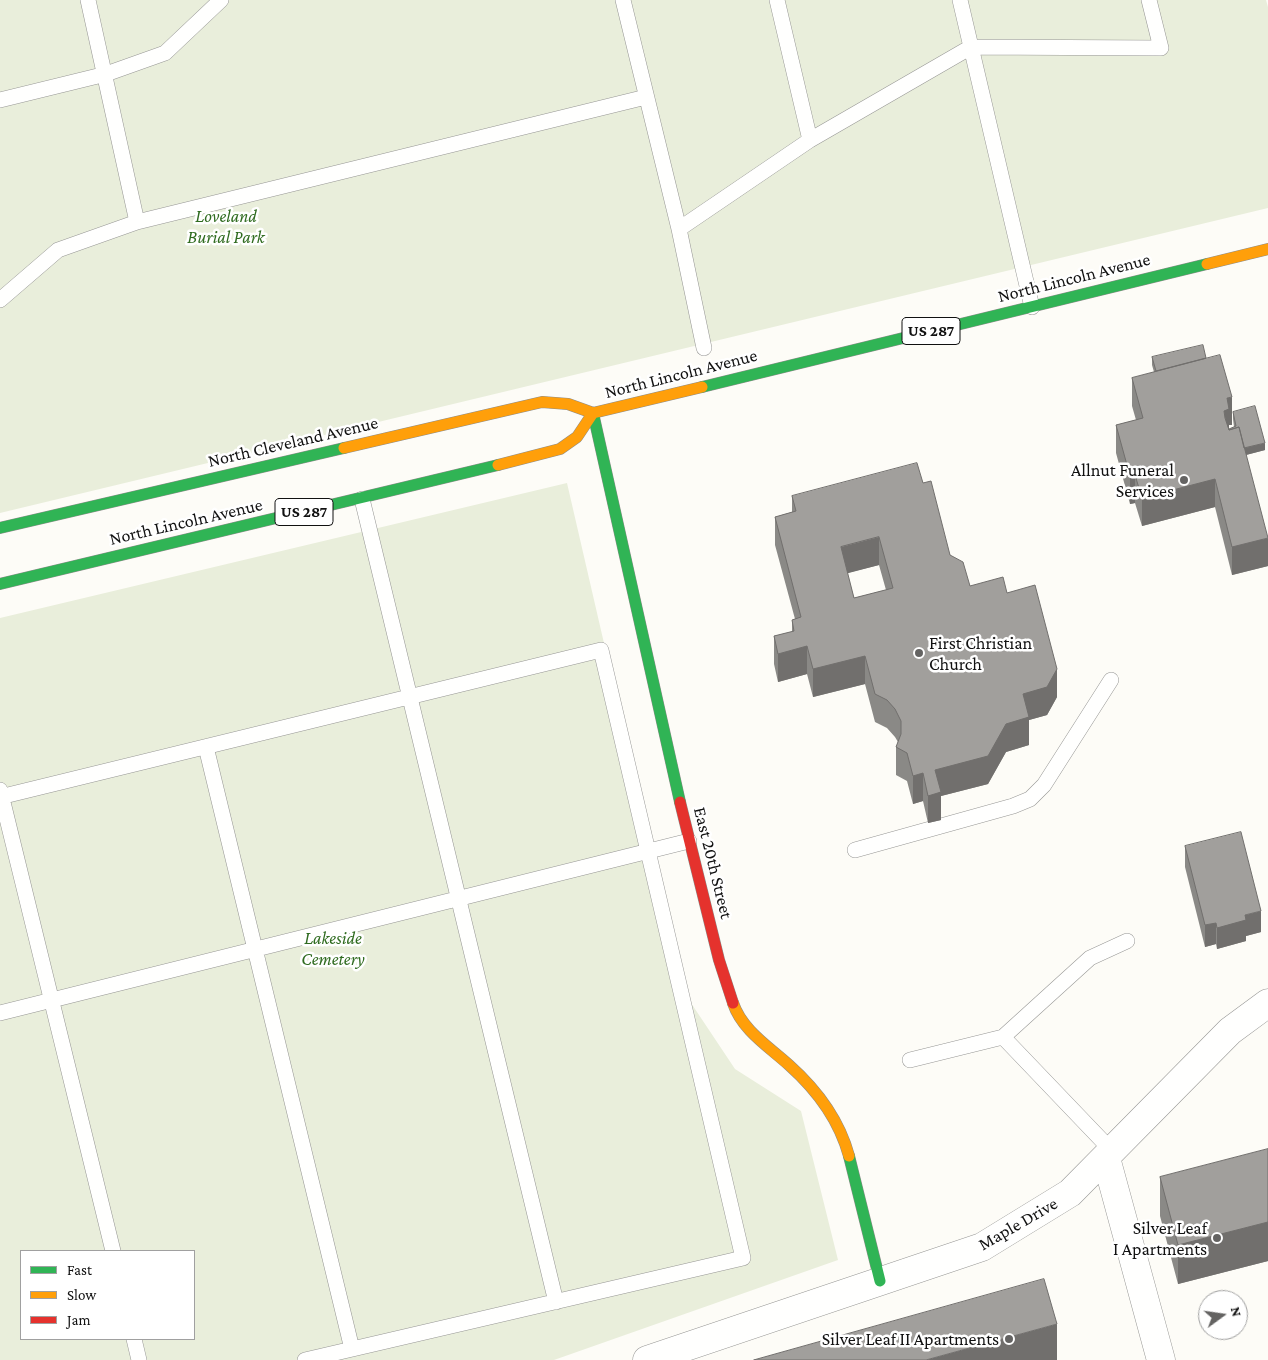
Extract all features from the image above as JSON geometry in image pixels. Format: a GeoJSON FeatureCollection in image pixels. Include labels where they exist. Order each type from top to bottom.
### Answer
{"type":"FeatureCollection","features":[{"type":"Feature","properties":{"kind":"main road","name":"North Lincoln Avenue"},"geometry":{"type":"LineString","coordinates":[[0,584],[362,499],[560,449],[576,436],[593,413],[1268,250]]}},
{"type":"Feature","properties":{"kind":"main road","name":"North Cleveland Avenue"},"geometry":{"type":"LineString","coordinates":[[0,528],[542,402],[568,404],[593,413]]}},
{"type":"Feature","properties":{"kind":"main road","name":"East 20th Street"},"geometry":{"type":"LineString","coordinates":[[593,413],[689,841],[719,960],[736,1011],[760,1042],[788,1064],[813,1089],[831,1112],[844,1138],[880,1281]]}},
{"type":"Feature","properties":{"kind":"street","name":"Maple Drive"},"geometry":{"type":"LineString","coordinates":[[647,1360],[982,1248],[1070,1194],[1230,1031],[1268,1003]]}},
{"type":"Feature","properties":{"kind":"street"},"geometry":{"type":"LineString","coordinates":[[1109,1155],[1161,1360]]}},
{"type":"Feature","properties":{"kind":"lane"},"geometry":{"type":"LineString","coordinates":[[88,0],[106,74],[137,222]]}},
{"type":"Feature","properties":{"kind":"lane"},"geometry":{"type":"LineString","coordinates":[[0,100],[106,74],[165,53],[221,0]]}},
{"type":"Feature","properties":{"kind":"lane"},"geometry":{"type":"LineString","coordinates":[[623,0],[679,229],[704,348]]}},
{"type":"Feature","properties":{"kind":"lane"},"geometry":{"type":"LineString","coordinates":[[777,0],[810,140]]}},
{"type":"Feature","properties":{"kind":"lane"},"geometry":{"type":"LineString","coordinates":[[960,0],[1032,307]]}},
{"type":"Feature","properties":{"kind":"lane"},"geometry":{"type":"LineString","coordinates":[[679,229],[810,140],[971,47],[1161,48],[1149,0]]}},
{"type":"Feature","properties":{"kind":"lane"},"geometry":{"type":"LineString","coordinates":[[0,300],[58,250],[137,222],[646,97]]}},
{"type":"Feature","properties":{"kind":"lane"},"geometry":{"type":"LineString","coordinates":[[362,499],[556,1302]]}},
{"type":"Feature","properties":{"kind":"lane"},"geometry":{"type":"LineString","coordinates":[[113,1250],[1,795],[601,650],[743,1258],[305,1360]]}},
{"type":"Feature","properties":{"kind":"lane"},"geometry":{"type":"LineString","coordinates":[[855,850],[1013,806],[1030,799],[1044,785],[1111,680]]}},
{"type":"Feature","properties":{"kind":"lane"},"geometry":{"type":"LineString","coordinates":[[206,747],[352,1349]]}},
{"type":"Feature","properties":{"kind":"lane"},"geometry":{"type":"LineString","coordinates":[[0,1013],[689,841]]}},
{"type":"Feature","properties":{"kind":"lane"},"geometry":{"type":"LineString","coordinates":[[910,1060],[1003,1037],[1090,958],[1127,941]]}},
{"type":"Feature","properties":{"kind":"lane"},"geometry":{"type":"LineString","coordinates":[[1003,1037],[1109,1155]]}},
{"type":"Feature","properties":{"kind":"lane"},"geometry":{"type":"LineString","coordinates":[[134,1340],[140,1360]]}},
{"type":"Feature","properties":{"kind":"green space","name":"Loveland Burial Park"},"geometry":{"type":"Polygon","coordinates":[[[0,0],[1266,0],[1268,7],[1268,208],[0,513],[0,0]]]}},
{"type":"Feature","properties":{"kind":"green space","name":"Lakeside Cemetery"},"geometry":{"type":"Polygon","coordinates":[[[567,483],[685,994],[735,1069],[801,1111],[838,1260],[554,1360],[0,1360],[0,618],[567,483]]]}},
{"type":"Feature","properties":{"kind":"building"},"geometry":{"type":"Polygon","coordinates":[[[1203,345],[1206,358],[1156,371],[1152,357],[1203,345]]]}},
{"type":"Feature","properties":{"kind":"building","name":"Allnut Funeral Services"},"geometry":{"type":"Polygon","coordinates":[[[1220,355],[1232,397],[1227,398],[1229,409],[1224,411],[1225,418],[1229,430],[1239,427],[1268,538],[1232,547],[1215,479],[1142,498],[1135,475],[1130,476],[1116,425],[1143,418],[1132,378],[1220,355]]]}},
{"type":"Feature","properties":{"kind":"building"},"geometry":{"type":"Polygon","coordinates":[[[1255,406],[1265,443],[1244,448],[1239,427],[1229,430],[1236,426],[1233,412],[1255,406]]]}},
{"type":"Feature","properties":{"kind":"building","name":"First Christian Church"},"geometry":{"type":"Polygon","coordinates":[[[917,463],[923,483],[931,481],[950,555],[963,562],[970,586],[1003,577],[1007,593],[1035,585],[1057,669],[1047,687],[1023,694],[1029,717],[1006,724],[988,756],[935,770],[941,792],[928,796],[923,773],[913,776],[907,753],[896,747],[901,734],[901,721],[895,709],[887,700],[875,694],[865,656],[813,669],[807,646],[778,654],[774,636],[794,631],[792,620],[801,617],[775,517],[796,511],[792,496],[917,463]],[[879,537],[841,547],[854,598],[893,588],[879,537]]]}},
{"type":"Feature","properties":{"kind":"building"},"geometry":{"type":"Polygon","coordinates":[[[1241,832],[1261,911],[1245,915],[1246,920],[1217,928],[1216,923],[1205,925],[1185,846],[1241,832]]]}},
{"type":"Feature","properties":{"kind":"building"},"geometry":{"type":"Polygon","coordinates":[[[1268,1149],[1268,1222],[1178,1245],[1160,1177],[1268,1149]]]}},
{"type":"Feature","properties":{"kind":"building"},"geometry":{"type":"Polygon","coordinates":[[[1044,1279],[1057,1324],[926,1360],[754,1360],[1044,1279]]]}},
{"type":"Feature","properties":{"kind":"traffic: fast"},"geometry":{"type":"LineString","coordinates":[[702,387],[1207,264]]}},
{"type":"Feature","properties":{"kind":"traffic: fast"},"geometry":{"type":"LineString","coordinates":[[593,413],[680,802]]}},
{"type":"Feature","properties":{"kind":"traffic: fast"},"geometry":{"type":"LineString","coordinates":[[0,528],[344,448]]}},
{"type":"Feature","properties":{"kind":"traffic: fast"},"geometry":{"type":"LineString","coordinates":[[0,584],[498,465]]}},
{"type":"Feature","properties":{"kind":"traffic: fast"},"geometry":{"type":"LineString","coordinates":[[849,1156],[880,1281]]}},
{"type":"Feature","properties":{"kind":"traffic: slow"},"geometry":{"type":"LineString","coordinates":[[1207,264],[1268,249]]}},
{"type":"Feature","properties":{"kind":"traffic: slow"},"geometry":{"type":"LineString","coordinates":[[498,465],[560,449],[577,437],[593,413],[702,387]]}},
{"type":"Feature","properties":{"kind":"traffic: slow"},"geometry":{"type":"LineString","coordinates":[[344,448],[542,402],[568,404],[593,413]]}},
{"type":"Feature","properties":{"kind":"traffic: slow"},"geometry":{"type":"LineString","coordinates":[[733,1003],[737,1013],[749,1029],[789,1065],[818,1095],[833,1118],[845,1142],[849,1156]]}},
{"type":"Feature","properties":{"kind":"traffic: jam"},"geometry":{"type":"LineString","coordinates":[[680,802],[719,960],[733,1003]]}},
{"type":"Feature","properties":{"kind":"place","name":"Allnut Funeral Services"},"geometry":{"type":"Point","coordinates":[1184,480]}},
{"type":"Feature","properties":{"kind":"place","name":"First Christian Church"},"geometry":{"type":"Point","coordinates":[919,653]}},
{"type":"Feature","properties":{"kind":"place","name":"Silver Leaf I Apartments"},"geometry":{"type":"Point","coordinates":[1217,1238]}},
{"type":"Feature","properties":{"kind":"place","name":"Silver Leaf II Apartments"},"geometry":{"type":"Point","coordinates":[1009,1339]}}]}
